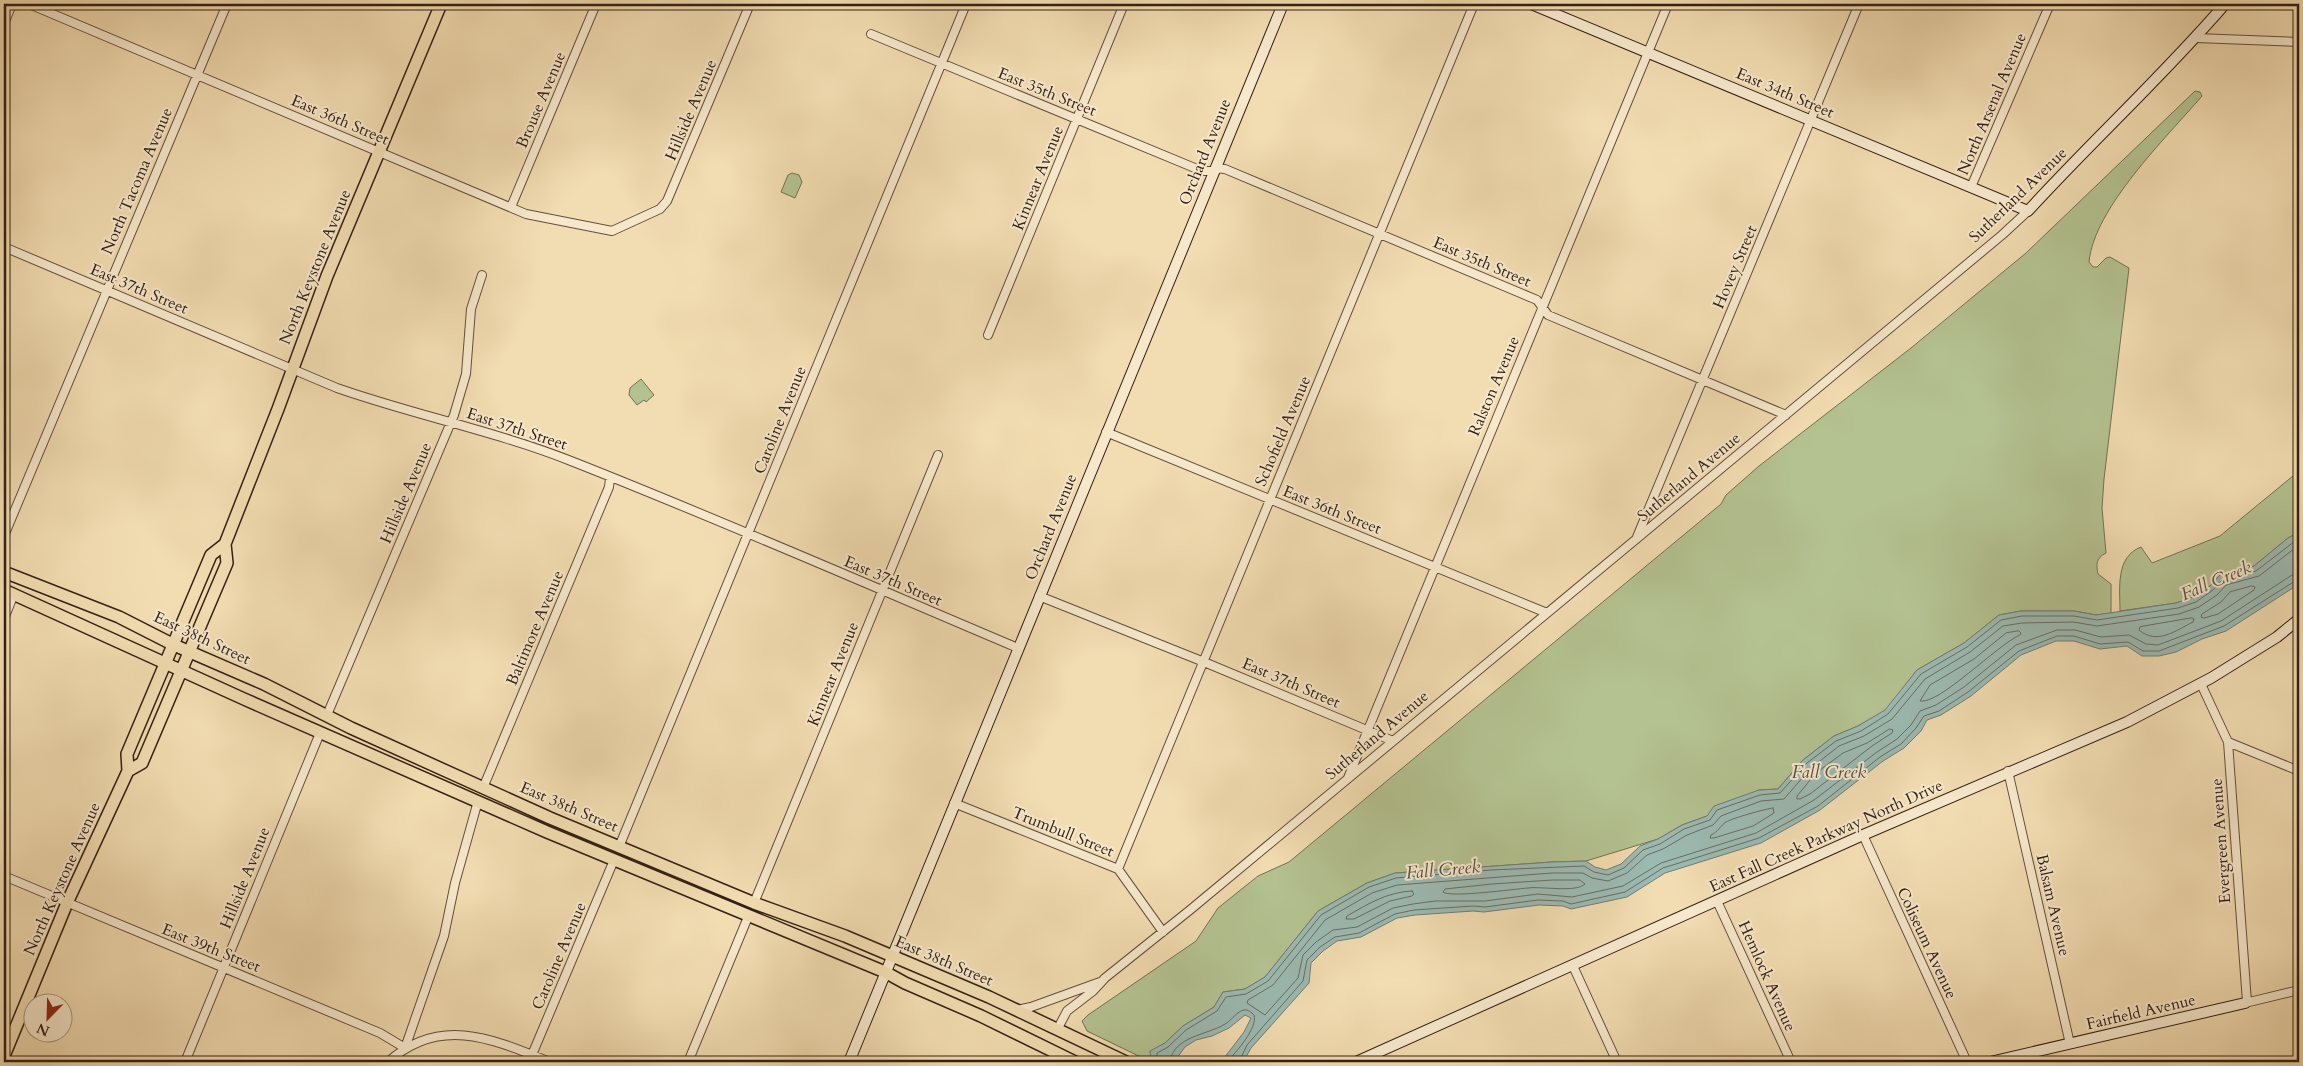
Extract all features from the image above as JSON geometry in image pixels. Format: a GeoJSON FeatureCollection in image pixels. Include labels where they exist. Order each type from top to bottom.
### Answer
{"type":"FeatureCollection","features":[{"type":"Feature","properties":{"kind":"main road","name":"North Keystone Avenue"},"geometry":{"type":"LineString","coordinates":[[128,771],[142,763],[227,563],[226,544],[327,276],[441,4]]}},
{"type":"Feature","properties":{"kind":"main road","name":"Orchard Avenue"},"geometry":{"type":"LineString","coordinates":[[849,1062],[1283,4]]}},
{"type":"Feature","properties":{"kind":"main road","name":"East 34th Street"},"geometry":{"type":"LineString","coordinates":[[1531,4],[2028,211]]}},
{"type":"Feature","properties":{"kind":"main road","name":"Sutherland Avenue"},"geometry":{"type":"LineString","coordinates":[[2028,211],[2072,163],[2196,38],[2226,4]]}},
{"type":"Feature","properties":{"kind":"main road","name":"North Keystone Avenue"},"geometry":{"type":"LineString","coordinates":[[4,1056],[68,903],[128,771],[127,754],[211,555],[226,544]]}},
{"type":"Feature","properties":{"kind":"main road","name":"East 38th Street"},"geometry":{"type":"LineString","coordinates":[[4,572],[119,617],[190,652],[264,684],[351,728],[483,788],[754,903],[845,936],[1016,1010],[1126,1062]]}},
{"type":"Feature","properties":{"kind":"main road","name":"East 38th Street"},"geometry":{"type":"LineString","coordinates":[[9,592],[320,733],[614,860],[885,972],[905,983],[981,1016],[1072,1061]]}},
{"type":"Feature","properties":{"kind":"main road","name":"East Fall Creek Parkway North Drive"},"geometry":{"type":"LineString","coordinates":[[1356,1062],[2008,771],[2127,722],[2201,684],[2248,656],[2299,619]]}},
{"type":"Feature","properties":{"kind":"main road","name":"Fairfield Avenue"},"geometry":{"type":"LineString","coordinates":[[1990,1062],[2246,1003]]}},
{"type":"Feature","properties":{"kind":"street"},"geometry":{"type":"LineString","coordinates":[[4,24],[12,4]]}},
{"type":"Feature","properties":{"kind":"street","name":"East 36th Street"},"geometry":{"type":"LineString","coordinates":[[29,4],[537,217],[612,231],[645,216]]}},
{"type":"Feature","properties":{"kind":"street","name":"North Tacoma Avenue"},"geometry":{"type":"LineString","coordinates":[[4,536],[227,4]]}},
{"type":"Feature","properties":{"kind":"street","name":"Brouse Avenue"},"geometry":{"type":"LineString","coordinates":[[512,207],[596,4]]}},
{"type":"Feature","properties":{"kind":"street","name":"Hillside Avenue"},"geometry":{"type":"LineString","coordinates":[[645,216],[660,209],[667,200],[750,4]]}},
{"type":"Feature","properties":{"kind":"street","name":"Caroline Avenue"},"geometry":{"type":"LineString","coordinates":[[619,846],[966,4]]}},
{"type":"Feature","properties":{"kind":"street","name":"Kinnear Avenue"},"geometry":{"type":"LineString","coordinates":[[988,335],[1124,4]]}},
{"type":"Feature","properties":{"kind":"street","name":"Schofield Avenue"},"geometry":{"type":"LineString","coordinates":[[1118,869],[1474,4]]}},
{"type":"Feature","properties":{"kind":"street","name":"Ralston Avenue"},"geometry":{"type":"LineString","coordinates":[[1348,779],[1668,4]]}},
{"type":"Feature","properties":{"kind":"street","name":"Hovey Street"},"geometry":{"type":"LineString","coordinates":[[1636,540],[1859,4]]}},
{"type":"Feature","properties":{"kind":"street","name":"North Arsenal Avenue"},"geometry":{"type":"LineString","coordinates":[[1971,187],[2050,4]]}},
{"type":"Feature","properties":{"kind":"street","name":"East 35th Street"},"geometry":{"type":"LineString","coordinates":[[871,34],[1202,171],[1225,169],[1536,300],[1548,315],[1786,415]]}},
{"type":"Feature","properties":{"kind":"street"},"geometry":{"type":"LineString","coordinates":[[2196,38],[2299,42]]}},
{"type":"Feature","properties":{"kind":"street","name":"Sutherland Avenue"},"geometry":{"type":"LineString","coordinates":[[1057,1030],[1067,1011],[1093,991],[1100,982],[1547,614],[2002,235],[2028,211]]}},
{"type":"Feature","properties":{"kind":"street","name":"East 37th Street"},"geometry":{"type":"LineString","coordinates":[[4,247],[292,370],[376,402],[532,447],[748,534],[1018,648]]}},
{"type":"Feature","properties":{"kind":"street","name":"Hillside Avenue"},"geometry":{"type":"LineString","coordinates":[[327,715],[450,423],[463,387],[471,309],[482,275]]}},
{"type":"Feature","properties":{"kind":"street","name":"East 36th Street"},"geometry":{"type":"LineString","coordinates":[[1106,432],[1547,614]]}},
{"type":"Feature","properties":{"kind":"street","name":"Kinnear Avenue"},"geometry":{"type":"LineString","coordinates":[[754,903],[938,455]]}},
{"type":"Feature","properties":{"kind":"street","name":"Baltimore Avenue"},"geometry":{"type":"LineString","coordinates":[[483,788],[609,487],[610,478]]}},
{"type":"Feature","properties":{"kind":"street"},"geometry":{"type":"LineString","coordinates":[[4,619],[9,592]]}},
{"type":"Feature","properties":{"kind":"street","name":"East 37th Street"},"geometry":{"type":"LineString","coordinates":[[1039,596],[1393,741]]}},
{"type":"Feature","properties":{"kind":"street","name":"Evergreen Avenue"},"geometry":{"type":"LineString","coordinates":[[2201,684],[2228,742],[2246,1003]]}},
{"type":"Feature","properties":{"kind":"street","name":"Hillside Avenue"},"geometry":{"type":"LineString","coordinates":[[185,1062],[320,733]]}},
{"type":"Feature","properties":{"kind":"street"},"geometry":{"type":"LineString","coordinates":[[2228,742],[2299,771]]}},
{"type":"Feature","properties":{"kind":"street","name":"Balsam Avenue"},"geometry":{"type":"LineString","coordinates":[[2008,771],[2070,1044]]}},
{"type":"Feature","properties":{"kind":"street"},"geometry":{"type":"LineString","coordinates":[[405,1048],[444,936],[454,888],[478,801]]}},
{"type":"Feature","properties":{"kind":"street","name":"Trumbull Street"},"geometry":{"type":"LineString","coordinates":[[954,803],[1118,869],[1163,932]]}},
{"type":"Feature","properties":{"kind":"street","name":"Coliseum Avenue"},"geometry":{"type":"LineString","coordinates":[[1863,835],[1967,1062]]}},
{"type":"Feature","properties":{"kind":"street","name":"Caroline Avenue"},"geometry":{"type":"LineString","coordinates":[[530,1058],[614,860]]}},
{"type":"Feature","properties":{"kind":"street","name":"East 39th Street"},"geometry":{"type":"LineString","coordinates":[[4,876],[380,1033],[405,1048]]}},
{"type":"Feature","properties":{"kind":"street","name":"Hemlock Avenue"},"geometry":{"type":"LineString","coordinates":[[1718,901],[1791,1062]]}},
{"type":"Feature","properties":{"kind":"street"},"geometry":{"type":"LineString","coordinates":[[688,1062],[748,916]]}},
{"type":"Feature","properties":{"kind":"street"},"geometry":{"type":"LineString","coordinates":[[1573,966],[1617,1062]]}},
{"type":"Feature","properties":{"kind":"street","name":"Sutherland Avenue"},"geometry":{"type":"LineString","coordinates":[[1016,1010],[1031,1007],[1100,982]]}},
{"type":"Feature","properties":{"kind":"street","name":"Fairfield Avenue"},"geometry":{"type":"LineString","coordinates":[[2246,1003],[2299,990]]}},
{"type":"Feature","properties":{"kind":"street"},"geometry":{"type":"LineString","coordinates":[[388,1062],[418,1040],[464,1035],[499,1042],[530,1058],[550,1062]]}},
{"type":"Feature","properties":{"kind":"green space"},"geometry":{"type":"Polygon","coordinates":[[[2195,91],[2200,92],[2202,96],[2134,174],[2117,197],[2094,241],[2089,262],[2093,267],[2097,267],[2106,258],[2110,257],[2129,268],[2104,479],[2102,508],[2106,553],[2100,557],[2097,564],[2098,574],[2111,584],[2111,613],[2096,615],[2074,611],[2021,611],[1999,615],[1964,643],[1917,670],[1886,710],[1858,726],[1834,736],[1803,760],[1778,789],[1759,790],[1707,816],[1682,825],[1658,839],[1586,861],[1395,873],[1367,883],[1318,911],[1265,977],[1245,989],[1223,992],[1214,1007],[1183,1026],[1165,1043],[1151,1051],[1151,1062],[1087,1031],[1082,1021],[1088,1015],[1196,941],[1218,908],[1258,876],[1289,862],[1721,504],[1726,495],[1759,466],[1911,348],[2026,253],[2195,91]]]}},
{"type":"Feature","properties":{"kind":"green space"},"geometry":{"type":"Polygon","coordinates":[[[792,173],[799,175],[802,182],[795,198],[781,192],[788,175],[792,173]]]}},
{"type":"Feature","properties":{"kind":"green space"},"geometry":{"type":"Polygon","coordinates":[[[641,379],[654,395],[646,402],[644,400],[637,405],[629,395],[630,388],[641,379]]]}},
{"type":"Feature","properties":{"kind":"green space"},"geometry":{"type":"Polygon","coordinates":[[[2299,471],[2299,532],[2288,538],[2254,566],[2219,576],[2210,586],[2193,598],[2176,603],[2120,611],[2121,574],[2127,558],[2133,552],[2141,547],[2152,563],[2220,536],[2299,471]]]}},
{"type":"Feature","properties":{"kind":"water","name":"Fall Creek"},"geometry":{"type":"Polygon","coordinates":[[[2299,532],[2299,584],[2226,631],[2202,639],[2176,652],[2159,656],[2142,656],[2127,646],[2100,649],[2074,641],[2056,641],[2021,655],[1971,696],[1941,715],[1927,720],[1921,731],[1904,748],[1883,761],[1820,810],[1761,843],[1665,873],[1627,897],[1571,909],[1563,906],[1539,905],[1484,912],[1415,915],[1397,918],[1361,937],[1337,941],[1323,951],[1311,963],[1309,983],[1251,1048],[1243,1062],[1221,1062],[1244,1032],[1251,1018],[1245,1015],[1229,1028],[1212,1036],[1196,1040],[1185,1047],[1174,1062],[1151,1062],[1150,1051],[1165,1043],[1183,1026],[1214,1007],[1223,992],[1245,989],[1265,977],[1318,911],[1367,883],[1395,873],[1552,862],[1586,861],[1595,867],[1606,870],[1621,864],[1640,846],[1658,839],[1682,825],[1707,816],[1714,806],[1759,790],[1778,789],[1803,760],[1834,736],[1858,726],[1885,710],[1917,670],[1964,643],[1999,615],[2021,611],[2074,611],[2096,615],[2176,603],[2193,597],[2210,586],[2219,576],[2254,566],[2288,538],[2299,532]]]}}]}
